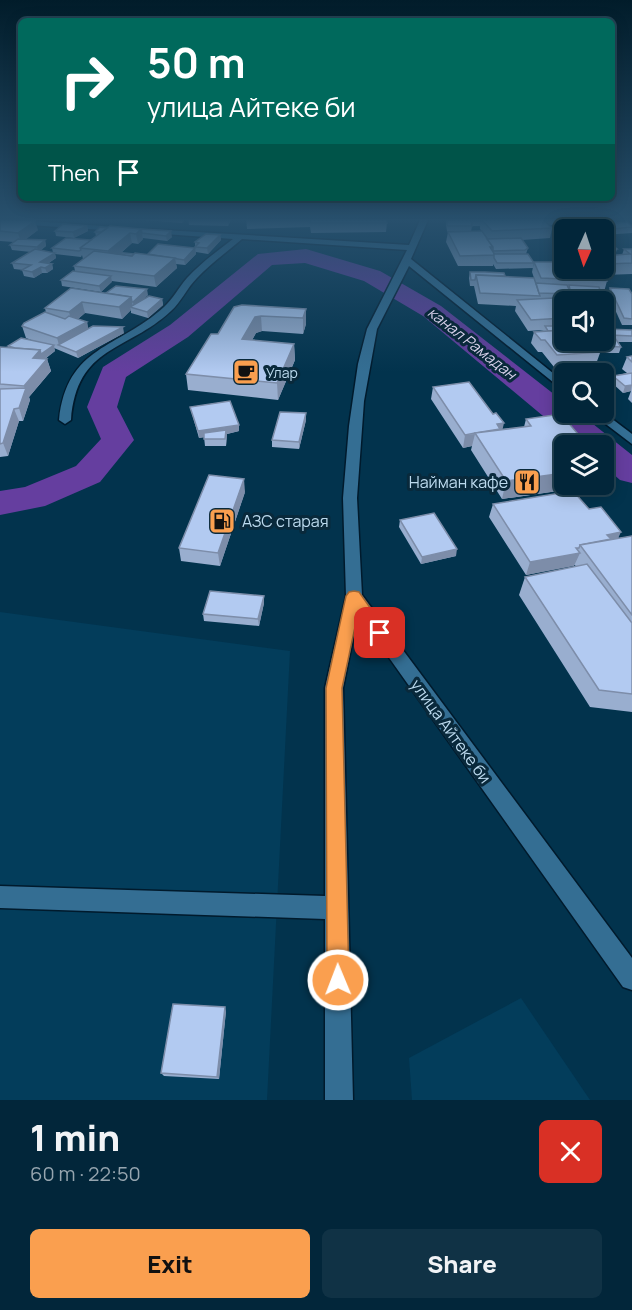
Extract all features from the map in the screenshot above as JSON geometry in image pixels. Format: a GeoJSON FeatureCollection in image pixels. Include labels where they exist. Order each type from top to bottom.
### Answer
{"type":"FeatureCollection","features":[{"type":"Feature","properties":{"kind":"street"},"geometry":{"type":"LineString","coordinates":[[65,420],[72,380],[92,356],[151,322],[171,306],[189,282],[203,269]]}},
{"type":"Feature","properties":{"kind":"street"},"geometry":{"type":"LineString","coordinates":[[339,1100],[334,688],[354,596],[349,540],[349,485],[353,436],[366,355],[373,327],[384,301],[402,269]]}},
{"type":"Feature","properties":{"kind":"street"},"geometry":{"type":"LineString","coordinates":[[418,269],[554,380]]}},
{"type":"Feature","properties":{"kind":"street"},"geometry":{"type":"LineString","coordinates":[[610,423],[632,440]]}},
{"type":"Feature","properties":{"kind":"street","name":"улица Айтеке би"},"geometry":{"type":"LineString","coordinates":[[354,596],[632,978]]}},
{"type":"Feature","properties":{"kind":"street"},"geometry":{"type":"LineString","coordinates":[[0,897],[337,908]]}},
{"type":"Feature","properties":{"kind":"shaded area"},"geometry":{"type":"Polygon","coordinates":[[[0,612],[290,651],[267,1100],[0,1100],[0,612]]]}},
{"type":"Feature","properties":{"kind":"shaded area"},"geometry":{"type":"Polygon","coordinates":[[[521,998],[590,1100],[412,1100],[409,1058],[521,998]]]}},
{"type":"Feature","properties":{"kind":"building"},"geometry":{"type":"Polygon","coordinates":[[[23,269],[37,269],[32,272],[23,269]]]}},
{"type":"Feature","properties":{"kind":"building"},"geometry":{"type":"Polygon","coordinates":[[[101,269],[162,269],[154,276],[101,269]]]}},
{"type":"Feature","properties":{"kind":"building"},"geometry":{"type":"Polygon","coordinates":[[[537,269],[554,269],[554,279],[541,278],[537,269]]]}},
{"type":"Feature","properties":{"kind":"building"},"geometry":{"type":"Polygon","coordinates":[[[73,271],[111,276],[99,286],[61,280],[73,271]]]}},
{"type":"Feature","properties":{"kind":"building"},"geometry":{"type":"Polygon","coordinates":[[[470,272],[504,273],[505,276],[476,275],[475,280],[471,280],[470,272]]]}},
{"type":"Feature","properties":{"kind":"building"},"geometry":{"type":"Polygon","coordinates":[[[476,275],[534,278],[540,296],[480,293],[476,275]]]}},
{"type":"Feature","properties":{"kind":"building"},"geometry":{"type":"Polygon","coordinates":[[[563,279],[606,279],[607,281],[563,279]]]}},
{"type":"Feature","properties":{"kind":"building"},"geometry":{"type":"Polygon","coordinates":[[[536,283],[567,285],[570,291],[554,291],[554,293],[539,293],[536,283]]]}},
{"type":"Feature","properties":{"kind":"building"},"geometry":{"type":"Polygon","coordinates":[[[569,285],[599,287],[600,291],[570,291],[569,285]]]}},
{"type":"Feature","properties":{"kind":"building"},"geometry":{"type":"Polygon","coordinates":[[[116,286],[147,289],[132,302],[131,297],[106,293],[116,286]]]}},
{"type":"Feature","properties":{"kind":"building"},"geometry":{"type":"Polygon","coordinates":[[[71,288],[131,297],[119,307],[82,302],[69,312],[45,308],[71,288]]]}},
{"type":"Feature","properties":{"kind":"building"},"geometry":{"type":"Polygon","coordinates":[[[610,288],[629,289],[632,294],[632,319],[624,318],[614,297],[614,291],[610,288]]]}},
{"type":"Feature","properties":{"kind":"building"},"geometry":{"type":"Polygon","coordinates":[[[149,296],[162,299],[147,312],[130,307],[149,296]]]}},
{"type":"Feature","properties":{"kind":"building"},"geometry":{"type":"Polygon","coordinates":[[[554,298],[554,319],[531,320],[517,300],[554,298]]]}},
{"type":"Feature","properties":{"kind":"building"},"geometry":{"type":"Polygon","coordinates":[[[242,305],[306,309],[303,318],[255,317],[242,339],[294,344],[277,383],[186,374],[211,334],[218,334],[234,307],[242,305]]]}},
{"type":"Feature","properties":{"kind":"building"},"geometry":{"type":"Polygon","coordinates":[[[45,312],[65,319],[69,316],[87,322],[57,338],[22,326],[45,312]]]}},
{"type":"Feature","properties":{"kind":"building"},"geometry":{"type":"Polygon","coordinates":[[[93,326],[123,327],[76,352],[58,345],[93,326]]]}},
{"type":"Feature","properties":{"kind":"building"},"geometry":{"type":"Polygon","coordinates":[[[545,326],[554,326],[554,331],[548,331],[545,326]]]}},
{"type":"Feature","properties":{"kind":"building"},"geometry":{"type":"Polygon","coordinates":[[[614,329],[632,330],[632,336],[614,335],[614,329]]]}},
{"type":"Feature","properties":{"kind":"building"},"geometry":{"type":"Polygon","coordinates":[[[554,331],[554,351],[600,352],[557,355],[545,340],[541,340],[534,332],[554,331]]]}},
{"type":"Feature","properties":{"kind":"building"},"geometry":{"type":"Polygon","coordinates":[[[21,338],[54,345],[41,354],[40,350],[8,346],[21,338]]]}},
{"type":"Feature","properties":{"kind":"building"},"geometry":{"type":"Polygon","coordinates":[[[614,338],[615,338],[621,347],[614,347],[614,338]]]}},
{"type":"Feature","properties":{"kind":"building"},"geometry":{"type":"Polygon","coordinates":[[[0,347],[40,350],[33,358],[47,359],[24,386],[0,384],[0,347]]]}},
{"type":"Feature","properties":{"kind":"building"},"geometry":{"type":"Polygon","coordinates":[[[632,373],[632,385],[625,386],[614,376],[632,373]]]}},
{"type":"Feature","properties":{"kind":"building"},"geometry":{"type":"Polygon","coordinates":[[[469,382],[493,414],[496,413],[504,423],[497,424],[500,429],[465,435],[433,387],[469,382]]]}},
{"type":"Feature","properties":{"kind":"building"},"geometry":{"type":"Polygon","coordinates":[[[26,388],[19,408],[14,409],[3,443],[0,444],[0,389],[26,388]]]}},
{"type":"Feature","properties":{"kind":"building"},"geometry":{"type":"Polygon","coordinates":[[[230,401],[239,425],[198,431],[190,407],[230,401]]]}},
{"type":"Feature","properties":{"kind":"building"},"geometry":{"type":"Polygon","coordinates":[[[280,412],[306,413],[299,442],[272,440],[280,412]]]}},
{"type":"Feature","properties":{"kind":"building"},"geometry":{"type":"Polygon","coordinates":[[[554,415],[554,423],[569,423],[579,435],[554,435],[554,474],[506,481],[475,433],[531,426],[526,419],[554,415]]]}},
{"type":"Feature","properties":{"kind":"building"},"geometry":{"type":"Polygon","coordinates":[[[226,430],[225,439],[204,439],[204,433],[226,430]]]}},
{"type":"Feature","properties":{"kind":"building"},"geometry":{"type":"Polygon","coordinates":[[[209,475],[244,479],[218,553],[179,548],[209,475]]]}},
{"type":"Feature","properties":{"kind":"building"},"geometry":{"type":"Polygon","coordinates":[[[554,494],[577,495],[589,509],[601,507],[621,532],[607,535],[611,539],[580,545],[576,548],[580,553],[530,562],[493,504],[554,494]]]}},
{"type":"Feature","properties":{"kind":"building"},"geometry":{"type":"Polygon","coordinates":[[[434,513],[457,549],[422,557],[400,520],[434,513]]]}},
{"type":"Feature","properties":{"kind":"building"},"geometry":{"type":"Polygon","coordinates":[[[632,536],[632,615],[580,545],[632,536]]]}},
{"type":"Feature","properties":{"kind":"building"},"geometry":{"type":"Polygon","coordinates":[[[587,564],[632,623],[632,694],[599,690],[525,577],[587,564]]]}},
{"type":"Feature","properties":{"kind":"building"},"geometry":{"type":"Polygon","coordinates":[[[210,591],[264,596],[258,619],[203,614],[210,591]]]}},
{"type":"Feature","properties":{"kind":"building"},"geometry":{"type":"Polygon","coordinates":[[[173,1004],[225,1007],[217,1077],[161,1073],[173,1004]]]}},
{"type":"Feature","properties":{"kind":"waterway","name":"канал Рамадан"},"geometry":{"type":"LineString","coordinates":[[0,503],[32,498],[88,474],[118,440],[102,407],[113,373],[179,331],[254,269]]}},
{"type":"Feature","properties":{"kind":"waterway","name":"канал Рамадан"},"geometry":{"type":"LineString","coordinates":[[350,269],[372,276],[432,311],[586,435]]}},
{"type":"Feature","properties":{"kind":"waterway","name":"канал Рамадан"},"geometry":{"type":"LineString","coordinates":[[614,457],[632,472]]}},
{"type":"Feature","properties":{"kind":"place","name":"Улар"},"geometry":{"type":"Point","coordinates":[246,372]}},
{"type":"Feature","properties":{"kind":"place","name":"Найман кафе"},"geometry":{"type":"Point","coordinates":[527,482]}},
{"type":"Feature","properties":{"kind":"place","name":"АЗС старая"},"geometry":{"type":"Point","coordinates":[222,521]}},
{"type":"Feature","properties":{"kind":"route"},"geometry":{"type":"LineString","coordinates":[[338,980],[334,688],[354,596],[380,633]]}}]}
